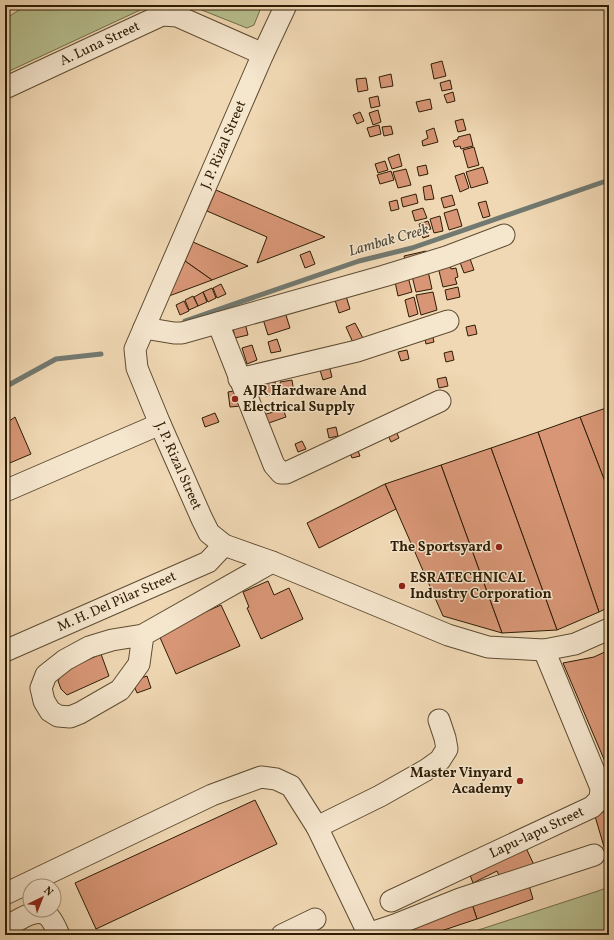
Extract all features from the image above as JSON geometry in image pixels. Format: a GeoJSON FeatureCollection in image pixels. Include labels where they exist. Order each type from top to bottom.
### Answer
{"type":"FeatureCollection","features":[{"type":"Feature","properties":{"kind":"street","name":"J. P. Rizal Street"},"geometry":{"type":"LineString","coordinates":[[286,5],[263,54],[135,349],[137,368],[160,424],[209,533],[224,545],[272,562],[448,635],[488,647],[544,650],[575,644],[609,629]]}},
{"type":"Feature","properties":{"kind":"street","name":"A. Luna Street"},"geometry":{"type":"LineString","coordinates":[[5,88],[162,15],[177,16],[263,54]]}},
{"type":"Feature","properties":{"kind":"street"},"geometry":{"type":"LineString","coordinates":[[144,328],[182,333],[384,276],[446,257],[504,235]]}},
{"type":"Feature","properties":{"kind":"street"},"geometry":{"type":"LineString","coordinates":[[239,379],[357,351],[448,321]]}},
{"type":"Feature","properties":{"kind":"street"},"geometry":{"type":"LineString","coordinates":[[218,323],[274,465],[281,473],[286,473],[440,401]]}},
{"type":"Feature","properties":{"kind":"street"},"geometry":{"type":"LineString","coordinates":[[5,491],[160,424]]}},
{"type":"Feature","properties":{"kind":"street","name":"M. H. Del Pilar Street"},"geometry":{"type":"LineString","coordinates":[[5,651],[208,562],[224,545]]}},
{"type":"Feature","properties":{"kind":"street"},"geometry":{"type":"LineString","coordinates":[[143,635],[140,664],[120,690],[80,713],[70,717],[58,716],[50,711],[44,702],[41,688],[46,675],[65,660],[90,647],[112,640],[143,635],[272,562]]}},
{"type":"Feature","properties":{"kind":"street","name":"Lapu-lapu Street"},"geometry":{"type":"LineString","coordinates":[[391,901],[592,808],[600,799],[601,788],[544,650]]}},
{"type":"Feature","properties":{"kind":"street"},"geometry":{"type":"LineString","coordinates":[[317,826],[380,796],[426,770],[440,760],[447,749],[446,738],[439,720]]}},
{"type":"Feature","properties":{"kind":"street"},"geometry":{"type":"LineString","coordinates":[[5,894],[212,795],[261,777],[276,779],[291,786],[317,826],[368,935],[460,899],[594,855]]}},
{"type":"Feature","properties":{"kind":"street"},"geometry":{"type":"LineString","coordinates":[[5,928],[27,916],[39,912],[48,915],[55,925],[59,935]]}},
{"type":"Feature","properties":{"kind":"street"},"geometry":{"type":"LineString","coordinates":[[282,935],[316,919]]}},
{"type":"Feature","properties":{"kind":"green space"},"geometry":{"type":"Polygon","coordinates":[[[27,5],[151,5],[5,73],[5,19],[27,5]]]}},
{"type":"Feature","properties":{"kind":"green space"},"geometry":{"type":"Polygon","coordinates":[[[189,5],[262,5],[254,25],[247,28],[189,5]]]}},
{"type":"Feature","properties":{"kind":"green space"},"geometry":{"type":"Polygon","coordinates":[[[609,887],[609,935],[463,935],[598,891],[609,887]]]}},
{"type":"Feature","properties":{"kind":"building"},"geometry":{"type":"Polygon","coordinates":[[[442,61],[446,76],[434,79],[431,64],[442,61]]]}},
{"type":"Feature","properties":{"kind":"building"},"geometry":{"type":"Polygon","coordinates":[[[391,74],[393,86],[381,88],[379,77],[391,74]]]}},
{"type":"Feature","properties":{"kind":"building"},"geometry":{"type":"Polygon","coordinates":[[[366,78],[368,90],[358,92],[356,79],[366,78]]]}},
{"type":"Feature","properties":{"kind":"building"},"geometry":{"type":"Polygon","coordinates":[[[450,80],[452,89],[442,91],[440,83],[450,80]]]}},
{"type":"Feature","properties":{"kind":"building"},"geometry":{"type":"Polygon","coordinates":[[[453,92],[455,101],[447,103],[444,95],[453,92]]]}},
{"type":"Feature","properties":{"kind":"building"},"geometry":{"type":"Polygon","coordinates":[[[378,96],[380,106],[371,108],[369,98],[378,96]]]}},
{"type":"Feature","properties":{"kind":"building"},"geometry":{"type":"Polygon","coordinates":[[[430,99],[432,109],[419,112],[416,102],[430,99]]]}},
{"type":"Feature","properties":{"kind":"building"},"geometry":{"type":"Polygon","coordinates":[[[378,110],[381,122],[373,125],[369,113],[378,110]]]}},
{"type":"Feature","properties":{"kind":"building"},"geometry":{"type":"Polygon","coordinates":[[[360,112],[364,121],[357,124],[353,115],[360,112]]]}},
{"type":"Feature","properties":{"kind":"building"},"geometry":{"type":"Polygon","coordinates":[[[463,119],[466,130],[458,132],[455,121],[463,119]]]}},
{"type":"Feature","properties":{"kind":"building"},"geometry":{"type":"Polygon","coordinates":[[[379,125],[381,134],[370,137],[367,128],[379,125]]]}},
{"type":"Feature","properties":{"kind":"building"},"geometry":{"type":"Polygon","coordinates":[[[391,126],[393,134],[384,136],[382,127],[391,126]]]}},
{"type":"Feature","properties":{"kind":"building"},"geometry":{"type":"Polygon","coordinates":[[[434,128],[438,142],[423,146],[422,141],[428,138],[426,131],[434,128]]]}},
{"type":"Feature","properties":{"kind":"building"},"geometry":{"type":"Polygon","coordinates":[[[470,134],[473,146],[461,149],[460,146],[455,147],[453,141],[458,139],[458,137],[470,134]]]}},
{"type":"Feature","properties":{"kind":"building"},"geometry":{"type":"Polygon","coordinates":[[[474,147],[479,165],[468,168],[463,150],[474,147]]]}},
{"type":"Feature","properties":{"kind":"building"},"geometry":{"type":"Polygon","coordinates":[[[399,154],[402,166],[392,169],[388,158],[399,154]]]}},
{"type":"Feature","properties":{"kind":"building"},"geometry":{"type":"Polygon","coordinates":[[[385,161],[388,170],[378,173],[375,164],[385,161]]]}},
{"type":"Feature","properties":{"kind":"building"},"geometry":{"type":"Polygon","coordinates":[[[426,165],[428,174],[419,176],[417,167],[426,165]]]}},
{"type":"Feature","properties":{"kind":"building"},"geometry":{"type":"Polygon","coordinates":[[[483,167],[488,183],[471,188],[466,172],[483,167]]]}},
{"type":"Feature","properties":{"kind":"building"},"geometry":{"type":"Polygon","coordinates":[[[406,169],[411,185],[398,188],[393,172],[406,169]]]}},
{"type":"Feature","properties":{"kind":"building"},"geometry":{"type":"Polygon","coordinates":[[[391,171],[394,180],[380,184],[377,175],[391,171]]]}},
{"type":"Feature","properties":{"kind":"building"},"geometry":{"type":"Polygon","coordinates":[[[464,173],[469,188],[460,192],[455,176],[464,173]]]}},
{"type":"Feature","properties":{"kind":"building"},"geometry":{"type":"Polygon","coordinates":[[[431,185],[434,199],[425,200],[423,187],[431,185]]]}},
{"type":"Feature","properties":{"kind":"building"},"geometry":{"type":"Polygon","coordinates":[[[216,190],[325,237],[257,263],[267,237],[207,211],[216,190]]]}},
{"type":"Feature","properties":{"kind":"building"},"geometry":{"type":"Polygon","coordinates":[[[416,194],[418,203],[403,207],[401,198],[416,194]]]}},
{"type":"Feature","properties":{"kind":"building"},"geometry":{"type":"Polygon","coordinates":[[[452,195],[455,205],[444,208],[441,198],[452,195]]]}},
{"type":"Feature","properties":{"kind":"building"},"geometry":{"type":"Polygon","coordinates":[[[397,200],[399,209],[391,211],[389,202],[397,200]]]}},
{"type":"Feature","properties":{"kind":"building"},"geometry":{"type":"Polygon","coordinates":[[[486,201],[490,216],[483,218],[478,203],[486,201]]]}},
{"type":"Feature","properties":{"kind":"building"},"geometry":{"type":"Polygon","coordinates":[[[423,208],[427,218],[415,221],[412,211],[423,208]]]}},
{"type":"Feature","properties":{"kind":"building"},"geometry":{"type":"Polygon","coordinates":[[[457,209],[462,226],[449,230],[444,213],[457,209]]]}},
{"type":"Feature","properties":{"kind":"building"},"geometry":{"type":"Polygon","coordinates":[[[440,216],[443,231],[434,233],[430,219],[440,216]]]}},
{"type":"Feature","properties":{"kind":"building"},"geometry":{"type":"Polygon","coordinates":[[[428,221],[431,229],[427,230],[429,236],[423,238],[419,224],[428,221]]]}},
{"type":"Feature","properties":{"kind":"building"},"geometry":{"type":"Polygon","coordinates":[[[193,242],[248,266],[212,280],[185,261],[193,242]]]}},
{"type":"Feature","properties":{"kind":"building"},"geometry":{"type":"Polygon","coordinates":[[[310,251],[315,264],[305,268],[300,255],[310,251]]]}},
{"type":"Feature","properties":{"kind":"building"},"geometry":{"type":"Polygon","coordinates":[[[426,251],[427,260],[407,266],[404,256],[426,251]]]}},
{"type":"Feature","properties":{"kind":"building"},"geometry":{"type":"Polygon","coordinates":[[[468,253],[474,270],[464,273],[458,257],[468,253]]]}},
{"type":"Feature","properties":{"kind":"building"},"geometry":{"type":"Polygon","coordinates":[[[185,261],[212,280],[169,296],[185,261]]]}},
{"type":"Feature","properties":{"kind":"building"},"geometry":{"type":"Polygon","coordinates":[[[450,265],[451,269],[456,268],[458,277],[455,278],[457,284],[443,287],[438,267],[450,265]]]}},
{"type":"Feature","properties":{"kind":"building"},"geometry":{"type":"Polygon","coordinates":[[[428,271],[432,289],[416,292],[412,276],[428,271]]]}},
{"type":"Feature","properties":{"kind":"building"},"geometry":{"type":"Polygon","coordinates":[[[407,273],[412,292],[398,296],[394,277],[407,273]]]}},
{"type":"Feature","properties":{"kind":"building"},"geometry":{"type":"Polygon","coordinates":[[[221,284],[226,294],[217,298],[213,288],[221,284]]]}},
{"type":"Feature","properties":{"kind":"building"},"geometry":{"type":"Polygon","coordinates":[[[458,287],[460,297],[447,300],[445,290],[458,287]]]}},
{"type":"Feature","properties":{"kind":"building"},"geometry":{"type":"Polygon","coordinates":[[[212,288],[216,298],[208,302],[203,292],[212,288]]]}},
{"type":"Feature","properties":{"kind":"building"},"geometry":{"type":"Polygon","coordinates":[[[203,292],[207,302],[198,306],[194,297],[203,292]]]}},
{"type":"Feature","properties":{"kind":"building"},"geometry":{"type":"Polygon","coordinates":[[[433,292],[437,310],[421,315],[416,295],[433,292]]]}},
{"type":"Feature","properties":{"kind":"building"},"geometry":{"type":"Polygon","coordinates":[[[193,296],[198,306],[189,310],[185,300],[193,296]]]}},
{"type":"Feature","properties":{"kind":"building"},"geometry":{"type":"Polygon","coordinates":[[[346,296],[350,309],[339,313],[335,300],[346,296]]]}},
{"type":"Feature","properties":{"kind":"building"},"geometry":{"type":"Polygon","coordinates":[[[414,297],[418,314],[409,317],[405,300],[414,297]]]}},
{"type":"Feature","properties":{"kind":"building"},"geometry":{"type":"Polygon","coordinates":[[[184,301],[189,311],[180,315],[176,305],[184,301]]]}},
{"type":"Feature","properties":{"kind":"building"},"geometry":{"type":"Polygon","coordinates":[[[284,309],[290,328],[268,335],[262,316],[284,309]]]}},
{"type":"Feature","properties":{"kind":"building"},"geometry":{"type":"Polygon","coordinates":[[[245,323],[248,335],[235,338],[233,328],[245,323]]]}},
{"type":"Feature","properties":{"kind":"building"},"geometry":{"type":"Polygon","coordinates":[[[355,323],[365,342],[355,347],[346,327],[355,323]]]}},
{"type":"Feature","properties":{"kind":"building"},"geometry":{"type":"Polygon","coordinates":[[[475,325],[477,334],[468,336],[466,327],[475,325]]]}},
{"type":"Feature","properties":{"kind":"building"},"geometry":{"type":"Polygon","coordinates":[[[432,333],[434,342],[426,344],[424,335],[432,333]]]}},
{"type":"Feature","properties":{"kind":"building"},"geometry":{"type":"Polygon","coordinates":[[[277,339],[281,351],[271,353],[268,342],[277,339]]]}},
{"type":"Feature","properties":{"kind":"building"},"geometry":{"type":"Polygon","coordinates":[[[252,345],[257,360],[247,364],[242,348],[252,345]]]}},
{"type":"Feature","properties":{"kind":"building"},"geometry":{"type":"Polygon","coordinates":[[[407,350],[409,359],[401,361],[398,352],[407,350]]]}},
{"type":"Feature","properties":{"kind":"building"},"geometry":{"type":"Polygon","coordinates":[[[452,351],[454,360],[446,362],[444,353],[452,351]]]}},
{"type":"Feature","properties":{"kind":"building"},"geometry":{"type":"Polygon","coordinates":[[[329,365],[332,377],[323,380],[319,367],[329,365]]]}},
{"type":"Feature","properties":{"kind":"building"},"geometry":{"type":"Polygon","coordinates":[[[446,377],[448,386],[439,388],[437,379],[446,377]]]}},
{"type":"Feature","properties":{"kind":"building"},"geometry":{"type":"Polygon","coordinates":[[[292,380],[294,393],[283,395],[280,382],[292,380]]]}},
{"type":"Feature","properties":{"kind":"building"},"geometry":{"type":"Polygon","coordinates":[[[275,382],[278,394],[266,396],[263,383],[275,382]]]}},
{"type":"Feature","properties":{"kind":"building","name":"AJR Hardware And Electrical Supply"},"geometry":{"type":"Polygon","coordinates":[[[239,390],[241,406],[230,407],[228,392],[239,390]]]}},
{"type":"Feature","properties":{"kind":"building"},"geometry":{"type":"Polygon","coordinates":[[[609,407],[609,492],[580,417],[609,407]]]}},
{"type":"Feature","properties":{"kind":"building"},"geometry":{"type":"Polygon","coordinates":[[[283,409],[286,417],[263,425],[260,416],[283,409]]]}},
{"type":"Feature","properties":{"kind":"building"},"geometry":{"type":"Polygon","coordinates":[[[215,413],[219,422],[205,427],[202,418],[215,413]]]}},
{"type":"Feature","properties":{"kind":"building"},"geometry":{"type":"Polygon","coordinates":[[[15,417],[31,454],[5,465],[5,424],[15,417]]]}},
{"type":"Feature","properties":{"kind":"building"},"geometry":{"type":"Polygon","coordinates":[[[580,417],[609,492],[609,607],[599,612],[538,432],[580,417]]]}},
{"type":"Feature","properties":{"kind":"building"},"geometry":{"type":"Polygon","coordinates":[[[336,427],[338,436],[329,438],[327,429],[336,427]]]}},
{"type":"Feature","properties":{"kind":"building"},"geometry":{"type":"Polygon","coordinates":[[[395,429],[399,438],[391,442],[387,433],[395,429]]]}},
{"type":"Feature","properties":{"kind":"building"},"geometry":{"type":"Polygon","coordinates":[[[538,432],[599,612],[557,630],[491,448],[538,432]]]}},
{"type":"Feature","properties":{"kind":"building"},"geometry":{"type":"Polygon","coordinates":[[[302,441],[306,449],[298,452],[295,444],[302,441]]]}},
{"type":"Feature","properties":{"kind":"building"},"geometry":{"type":"Polygon","coordinates":[[[357,448],[360,456],[352,458],[349,450],[357,448]]]}},
{"type":"Feature","properties":{"kind":"building","name":"The Sportsyard"},"geometry":{"type":"Polygon","coordinates":[[[491,448],[557,630],[502,633],[441,465],[491,448]]]}},
{"type":"Feature","properties":{"kind":"building"},"geometry":{"type":"Polygon","coordinates":[[[441,465],[502,633],[443,616],[385,484],[441,465]]]}},
{"type":"Feature","properties":{"kind":"building"},"geometry":{"type":"Polygon","coordinates":[[[385,484],[396,509],[319,548],[307,523],[385,484]]]}},
{"type":"Feature","properties":{"kind":"building"},"geometry":{"type":"Polygon","coordinates":[[[268,581],[274,595],[289,588],[303,619],[261,639],[247,608],[249,607],[243,592],[268,581]]]}},
{"type":"Feature","properties":{"kind":"building"},"geometry":{"type":"Polygon","coordinates":[[[221,605],[240,646],[176,674],[158,633],[221,605]]]}},
{"type":"Feature","properties":{"kind":"building"},"geometry":{"type":"Polygon","coordinates":[[[609,650],[609,771],[563,663],[594,657],[609,650]]]}},
{"type":"Feature","properties":{"kind":"building"},"geometry":{"type":"Polygon","coordinates":[[[101,654],[109,676],[67,695],[61,689],[58,681],[63,671],[101,654]]]}},
{"type":"Feature","properties":{"kind":"building"},"geometry":{"type":"Polygon","coordinates":[[[147,676],[151,688],[137,693],[132,681],[147,676]]]}},
{"type":"Feature","properties":{"kind":"building"},"geometry":{"type":"Polygon","coordinates":[[[255,800],[277,844],[96,929],[75,883],[255,800]]]}},
{"type":"Feature","properties":{"kind":"building"},"geometry":{"type":"Polygon","coordinates":[[[609,809],[609,864],[595,816],[609,809]]]}},
{"type":"Feature","properties":{"kind":"building"},"geometry":{"type":"Polygon","coordinates":[[[526,848],[535,867],[501,880],[497,871],[473,883],[470,875],[526,848]]]}},
{"type":"Feature","properties":{"kind":"building"},"geometry":{"type":"Polygon","coordinates":[[[528,882],[533,899],[477,919],[471,901],[528,882]]]}},
{"type":"Feature","properties":{"kind":"building"},"geometry":{"type":"Polygon","coordinates":[[[471,901],[477,919],[429,935],[406,935],[402,924],[471,901]]]}},
{"type":"Feature","properties":{"kind":"waterway","name":"Lambak Creek"},"geometry":{"type":"LineString","coordinates":[[185,321],[359,261],[412,248],[609,180]]}},
{"type":"Feature","properties":{"kind":"waterway","name":"Lambak Creek"},"geometry":{"type":"LineString","coordinates":[[5,387],[56,359],[101,354]]}},
{"type":"Feature","properties":{"kind":"place","name":"AJR Hardware And Electrical Supply"},"geometry":{"type":"Point","coordinates":[235,399]}},
{"type":"Feature","properties":{"kind":"place","name":"The Sportsyard"},"geometry":{"type":"Point","coordinates":[499,547]}},
{"type":"Feature","properties":{"kind":"place","name":"ESRATECHNICAL Industry Corporation"},"geometry":{"type":"Point","coordinates":[402,586]}},
{"type":"Feature","properties":{"kind":"place","name":"Master Vinyard Academy"},"geometry":{"type":"Point","coordinates":[520,781]}}]}
